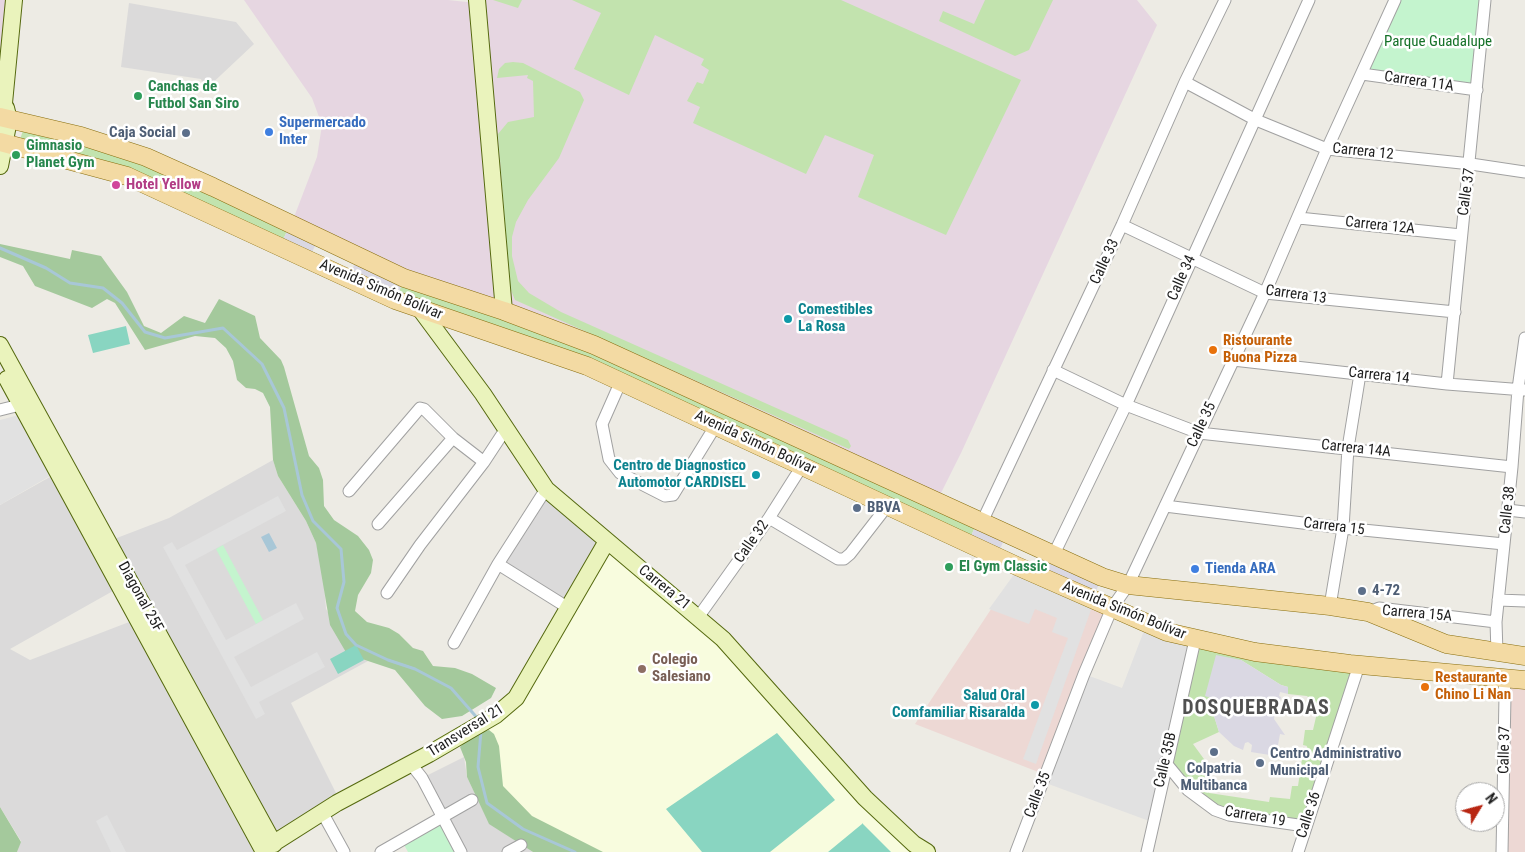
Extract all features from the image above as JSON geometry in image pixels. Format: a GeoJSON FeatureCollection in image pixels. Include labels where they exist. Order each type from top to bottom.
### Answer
{"type":"FeatureCollection","features":[{"type":"Feature","properties":{"kind":"main road","name":"Avenida Simón Bolívar"},"geometry":{"type":"LineString","coordinates":[[3,113],[141,155],[213,187],[404,278],[504,311],[594,345],[1102,577],[1128,586],[1330,606],[1368,612],[1446,644],[1525,656]]}},
{"type":"Feature","properties":{"kind":"main road","name":"Avenida Simón Bolívar"},"geometry":{"type":"LineString","coordinates":[[2,142],[127,176],[420,309],[586,366],[1167,632],[1195,640],[1255,652],[1359,665],[1525,680]]}},
{"type":"Feature","properties":{"kind":"street"},"geometry":{"type":"LineString","coordinates":[[0,166],[14,0]]}},
{"type":"Feature","properties":{"kind":"street"},"geometry":{"type":"LineString","coordinates":[[476,0],[504,311]]}},
{"type":"Feature","properties":{"kind":"street","name":"Calle 33"},"geometry":{"type":"LineString","coordinates":[[982,522],[1122,225],[1184,82],[1224,0]]}},
{"type":"Feature","properties":{"kind":"street","name":"Calle 34"},"geometry":{"type":"LineString","coordinates":[[1054,554],[1126,405],[1309,0]]}},
{"type":"Feature","properties":{"kind":"street","name":"Calle 35"},"geometry":{"type":"LineString","coordinates":[[1016,852],[1084,674],[1112,608],[1128,586],[1265,293],[1299,218],[1327,149],[1395,0]]}},
{"type":"Feature","properties":{"kind":"street","name":"Calle 37"},"geometry":{"type":"LineString","coordinates":[[1447,384],[1461,235],[1471,164],[1485,0]]}},
{"type":"Feature","properties":{"kind":"street","name":"Carrera 11A"},"geometry":{"type":"LineString","coordinates":[[1362,74],[1477,90]]}},
{"type":"Feature","properties":{"kind":"street","name":"Carrera 12"},"geometry":{"type":"LineString","coordinates":[[1184,82],[1256,120],[1327,149],[1471,164],[1525,172]]}},
{"type":"Feature","properties":{"kind":"street","name":"Carrera 12A"},"geometry":{"type":"LineString","coordinates":[[1299,218],[1461,235]]}},
{"type":"Feature","properties":{"kind":"street","name":"Carrera 13"},"geometry":{"type":"LineString","coordinates":[[1122,225],[1192,256],[1265,293],[1455,312]]}},
{"type":"Feature","properties":{"kind":"street","name":"Carrera 21"},"geometry":{"type":"LineString","coordinates":[[420,309],[483,394],[546,488],[606,542],[699,616],[723,639],[865,798],[914,844],[927,852]]}},
{"type":"Feature","properties":{"kind":"street","name":"Calle 38"},"geometry":{"type":"LineString","coordinates":[[1497,653],[1496,622],[1525,338]]}},
{"type":"Feature","properties":{"kind":"street","name":"Diagonal 25F"},"geometry":{"type":"LineString","coordinates":[[0,345],[25,403],[267,850]]}},
{"type":"Feature","properties":{"kind":"street","name":"Carrera 14"},"geometry":{"type":"LineString","coordinates":[[1233,360],[1447,384],[1521,390]]}},
{"type":"Feature","properties":{"kind":"street","name":"Diagonal 25F"},"geometry":{"type":"LineString","coordinates":[[0,366],[25,403]]}},
{"type":"Feature","properties":{"kind":"street"},"geometry":{"type":"LineString","coordinates":[[1053,370],[1126,405],[1199,433]]}},
{"type":"Feature","properties":{"kind":"street"},"geometry":{"type":"LineString","coordinates":[[1330,606],[1343,528],[1348,448],[1360,374]]}},
{"type":"Feature","properties":{"kind":"street"},"geometry":{"type":"LineString","coordinates":[[621,381],[602,424],[612,466],[620,473],[665,496],[673,495],[716,425]]}},
{"type":"Feature","properties":{"kind":"street"},"geometry":{"type":"LineString","coordinates":[[0,410],[25,403]]}},
{"type":"Feature","properties":{"kind":"street"},"geometry":{"type":"LineString","coordinates":[[349,492],[420,408],[424,409],[453,438],[484,462]]}},
{"type":"Feature","properties":{"kind":"street"},"geometry":{"type":"LineString","coordinates":[[387,593],[420,545],[484,462],[506,430]]}},
{"type":"Feature","properties":{"kind":"street","name":"Carrera 14A"},"geometry":{"type":"LineString","coordinates":[[1199,433],[1512,467]]}},
{"type":"Feature","properties":{"kind":"street"},"geometry":{"type":"LineString","coordinates":[[378,524],[453,438]]}},
{"type":"Feature","properties":{"kind":"street","name":"Calle 32"},"geometry":{"type":"LineString","coordinates":[[699,616],[769,518],[802,466]]}},
{"type":"Feature","properties":{"kind":"street"},"geometry":{"type":"LineString","coordinates":[[454,643],[498,564],[546,488]]}},
{"type":"Feature","properties":{"kind":"street"},"geometry":{"type":"LineString","coordinates":[[769,518],[838,559],[844,559],[888,505]]}},
{"type":"Feature","properties":{"kind":"street","name":"Carrera 15"},"geometry":{"type":"LineString","coordinates":[[1165,506],[1343,528],[1504,544]]}},
{"type":"Feature","properties":{"kind":"street"},"geometry":{"type":"LineString","coordinates":[[1508,510],[1525,512]]}},
{"type":"Feature","properties":{"kind":"street","name":"Transversal 21"},"geometry":{"type":"LineString","coordinates":[[267,850],[322,812],[496,715],[516,698],[570,608],[606,542]]}},
{"type":"Feature","properties":{"kind":"street"},"geometry":{"type":"LineString","coordinates":[[498,564],[570,608]]}},
{"type":"Feature","properties":{"kind":"street"},"geometry":{"type":"LineString","coordinates":[[1498,600],[1525,601]]}},
{"type":"Feature","properties":{"kind":"street","name":"Carrera 15A"},"geometry":{"type":"LineString","coordinates":[[1368,612],[1379,608],[1496,622]]}},
{"type":"Feature","properties":{"kind":"street","name":"Calle 35B"},"geometry":{"type":"LineString","coordinates":[[1147,852],[1195,640]]}},
{"type":"Feature","properties":{"kind":"street","name":"Calle 36"},"geometry":{"type":"LineString","coordinates":[[1298,852],[1304,826],[1359,665]]}},
{"type":"Feature","properties":{"kind":"street","name":"Calle 37"},"geometry":{"type":"LineString","coordinates":[[1502,852],[1504,678]]}},
{"type":"Feature","properties":{"kind":"street","name":"Carrera 19"},"geometry":{"type":"LineString","coordinates":[[1166,762],[1188,790],[1214,810],[1229,815],[1304,826]]}},
{"type":"Feature","properties":{"kind":"street"},"geometry":{"type":"LineString","coordinates":[[411,764],[422,778],[461,852]]}},
{"type":"Feature","properties":{"kind":"street"},"geometry":{"type":"LineString","coordinates":[[381,852],[472,800]]}},
{"type":"Feature","properties":{"kind":"street"},"geometry":{"type":"LineString","coordinates":[[322,812],[344,852]]}},
{"type":"Feature","properties":{"kind":"street"},"geometry":{"type":"LineString","coordinates":[[402,841],[408,852]]}},
{"type":"Feature","properties":{"kind":"street"},"geometry":{"type":"LineString","coordinates":[[508,852],[521,845]]}},
{"type":"Feature","properties":{"kind":"shaded area"},"geometry":{"type":"Polygon","coordinates":[[[0,0],[14,0],[0,112],[0,0]]]}},
{"type":"Feature","properties":{"kind":"shaded area"},"geometry":{"type":"Polygon","coordinates":[[[244,0],[448,0],[476,3],[477,0],[1137,0],[1157,25],[961,453],[937,501],[291,225],[317,157],[322,125],[312,98],[244,0]]]}},
{"type":"Feature","properties":{"kind":"shaded area"},"geometry":{"type":"Polygon","coordinates":[[[129,3],[236,22],[254,44],[205,90],[201,79],[121,67],[129,3]]]}},
{"type":"Feature","properties":{"kind":"shaded area"},"geometry":{"type":"Polygon","coordinates":[[[287,231],[316,244],[311,254],[283,240],[287,231]]]}},
{"type":"Feature","properties":{"kind":"shaded area"},"geometry":{"type":"Polygon","coordinates":[[[355,263],[402,284],[398,294],[351,273],[355,263]]]}},
{"type":"Feature","properties":{"kind":"shaded area"},"geometry":{"type":"Polygon","coordinates":[[[19,415],[50,476],[0,505],[0,420],[19,415]]]}},
{"type":"Feature","properties":{"kind":"shaded area"},"geometry":{"type":"Polygon","coordinates":[[[273,460],[278,476],[306,521],[316,543],[323,573],[326,609],[357,658],[368,661],[291,703],[340,801],[274,843],[109,541],[169,518],[273,460]]]}},
{"type":"Feature","properties":{"kind":"shaded area"},"geometry":{"type":"Polygon","coordinates":[[[57,473],[120,587],[10,649],[30,660],[137,619],[265,852],[17,852],[21,841],[0,807],[0,505],[57,473]]]}},
{"type":"Feature","properties":{"kind":"shaded area"},"geometry":{"type":"Polygon","coordinates":[[[546,489],[607,541],[570,609],[498,564],[546,489]]]}},
{"type":"Feature","properties":{"kind":"shaded area"},"geometry":{"type":"Polygon","coordinates":[[[278,496],[286,511],[185,565],[226,640],[296,603],[304,619],[234,657],[251,687],[317,652],[325,667],[259,702],[265,714],[256,719],[163,547],[172,542],[177,550],[278,496]]]}},
{"type":"Feature","properties":{"kind":"shaded area"},"geometry":{"type":"Polygon","coordinates":[[[975,527],[1004,540],[1000,549],[971,536],[975,527]]]}},
{"type":"Feature","properties":{"kind":"shaded area","name":"Colegio Salesiano"},"geometry":{"type":"Polygon","coordinates":[[[607,541],[699,616],[927,852],[575,852],[487,803],[481,726],[496,715],[607,541]]]}},
{"type":"Feature","properties":{"kind":"shaded area"},"geometry":{"type":"Polygon","coordinates":[[[1045,558],[1099,584],[1095,593],[1040,567],[1045,558]]]}},
{"type":"Feature","properties":{"kind":"shaded area"},"geometry":{"type":"Polygon","coordinates":[[[1019,567],[1112,608],[1046,775],[915,724],[1019,567]]]}},
{"type":"Feature","properties":{"kind":"shaded area"},"geometry":{"type":"Polygon","coordinates":[[[1015,573],[1092,607],[1036,764],[1023,759],[1068,638],[1052,632],[1057,618],[1035,609],[1029,624],[989,609],[1015,573]]]}},
{"type":"Feature","properties":{"kind":"shaded area"},"geometry":{"type":"Polygon","coordinates":[[[1147,623],[1195,640],[1152,822],[1043,782],[1084,674],[1122,688],[1147,623]]]}},
{"type":"Feature","properties":{"kind":"shaded area"},"geometry":{"type":"Polygon","coordinates":[[[1216,655],[1241,660],[1281,685],[1288,687],[1288,694],[1280,692],[1280,701],[1277,701],[1274,719],[1285,735],[1280,734],[1276,756],[1251,752],[1252,745],[1248,742],[1245,743],[1243,750],[1234,746],[1219,732],[1214,716],[1216,699],[1205,696],[1216,655]]]}},
{"type":"Feature","properties":{"kind":"shaded area"},"geometry":{"type":"Polygon","coordinates":[[[1504,678],[1525,680],[1525,852],[1502,852],[1502,832],[1505,832],[1505,782],[1503,782],[1504,678]]]}},
{"type":"Feature","properties":{"kind":"shaded area"},"geometry":{"type":"Polygon","coordinates":[[[464,757],[467,777],[489,823],[533,852],[461,852],[422,778],[464,757]]]}},
{"type":"Feature","properties":{"kind":"shaded area"},"geometry":{"type":"Polygon","coordinates":[[[107,815],[126,852],[111,852],[96,821],[107,815]]]}},
{"type":"Feature","properties":{"kind":"green space"},"geometry":{"type":"Polygon","coordinates":[[[493,0],[522,0],[518,8],[493,0]]]}},
{"type":"Feature","properties":{"kind":"green space"},"geometry":{"type":"Polygon","coordinates":[[[572,0],[841,0],[1021,80],[946,235],[858,197],[874,155],[825,135],[806,174],[693,123],[700,107],[687,101],[697,82],[703,84],[709,70],[701,65],[704,59],[655,35],[629,95],[574,69],[601,13],[572,0]]]}},
{"type":"Feature","properties":{"kind":"green space"},"geometry":{"type":"Polygon","coordinates":[[[985,0],[1053,0],[1029,50],[1015,56],[939,21],[943,11],[974,24],[985,0]]]}},
{"type":"Feature","properties":{"kind":"green space","name":"Parque Guadalupe"},"geometry":{"type":"Polygon","coordinates":[[[1395,0],[1485,0],[1477,90],[1362,74],[1395,0]]]}},
{"type":"Feature","properties":{"kind":"green space"},"geometry":{"type":"Polygon","coordinates":[[[505,63],[523,63],[580,92],[584,100],[559,158],[528,200],[516,222],[512,237],[512,256],[518,281],[529,293],[561,312],[848,440],[851,446],[849,449],[515,300],[510,288],[498,134],[508,122],[534,117],[533,81],[527,78],[528,75],[497,78],[499,69],[505,63]]]}},
{"type":"Feature","properties":{"kind":"green space"},"geometry":{"type":"Polygon","coordinates":[[[23,130],[110,152],[164,173],[287,231],[283,240],[20,140],[23,130]]]}},
{"type":"Feature","properties":{"kind":"green space"},"geometry":{"type":"Polygon","coordinates":[[[0,244],[70,259],[72,250],[101,256],[127,292],[144,326],[161,333],[184,316],[205,323],[219,299],[255,316],[260,338],[281,360],[284,367],[309,456],[319,468],[323,480],[324,506],[334,520],[358,536],[369,550],[373,560],[371,573],[358,595],[355,611],[367,622],[389,628],[399,634],[413,648],[423,651],[433,666],[455,668],[472,674],[496,688],[491,698],[462,716],[442,719],[425,706],[395,670],[347,654],[330,625],[316,543],[306,521],[278,476],[273,460],[270,407],[263,393],[255,389],[246,388],[237,380],[233,361],[226,348],[215,338],[195,336],[145,350],[115,303],[107,299],[92,308],[35,286],[23,266],[0,257],[0,244]]]}},
{"type":"Feature","properties":{"kind":"green space"},"geometry":{"type":"Polygon","coordinates":[[[402,284],[592,351],[975,527],[971,536],[398,294],[402,284]]]}},
{"type":"Feature","properties":{"kind":"green space"},"geometry":{"type":"Polygon","coordinates":[[[126,326],[130,344],[93,353],[88,335],[126,326]]]}},
{"type":"Feature","properties":{"kind":"green space"},"geometry":{"type":"Polygon","coordinates":[[[223,545],[263,620],[256,624],[216,549],[223,545]]]}},
{"type":"Feature","properties":{"kind":"green space"},"geometry":{"type":"Polygon","coordinates":[[[1195,640],[1359,665],[1305,826],[1215,810],[1165,762],[1195,640]],[[1241,660],[1206,696],[1216,698],[1214,716],[1219,732],[1193,744],[1212,770],[1209,793],[1269,802],[1270,797],[1290,799],[1292,786],[1298,786],[1303,752],[1306,752],[1307,746],[1303,745],[1305,730],[1313,730],[1319,704],[1307,696],[1288,694],[1288,687],[1281,685],[1241,660]]]}},
{"type":"Feature","properties":{"kind":"green space"},"geometry":{"type":"Polygon","coordinates":[[[356,645],[364,660],[338,674],[330,659],[356,645]]]}},
{"type":"Feature","properties":{"kind":"green space"},"geometry":{"type":"Polygon","coordinates":[[[489,730],[494,734],[499,746],[503,786],[532,816],[603,852],[533,852],[489,824],[467,777],[466,762],[460,747],[472,735],[489,730]]]}},
{"type":"Feature","properties":{"kind":"green space"},"geometry":{"type":"Polygon","coordinates":[[[777,733],[835,800],[770,852],[702,852],[666,809],[777,733]]]}},
{"type":"Feature","properties":{"kind":"green space"},"geometry":{"type":"Polygon","coordinates":[[[0,807],[21,842],[17,852],[0,852],[0,807]]]}},
{"type":"Feature","properties":{"kind":"green space"},"geometry":{"type":"Polygon","coordinates":[[[442,818],[461,852],[408,852],[402,841],[442,818]]]}},
{"type":"Feature","properties":{"kind":"green space"},"geometry":{"type":"Polygon","coordinates":[[[862,824],[891,852],[828,852],[862,824]]]}},
{"type":"Feature","properties":{"kind":"water"},"geometry":{"type":"Polygon","coordinates":[[[269,533],[277,548],[269,552],[261,537],[269,533]]]}},
{"type":"Feature","properties":{"kind":"waterway"},"geometry":{"type":"LineString","coordinates":[[0,248],[46,268],[70,283],[103,288],[122,303],[145,332],[165,338],[223,328],[262,364],[284,408],[302,495],[313,521],[341,549],[344,582],[337,608],[346,634],[356,645],[388,660],[415,669],[451,688],[479,720]]}},
{"type":"Feature","properties":{"kind":"waterway"},"geometry":{"type":"LineString","coordinates":[[481,731],[478,767],[487,803],[523,829],[575,852]]}},
{"type":"Feature","properties":{"kind":"place","name":"Canchas de Futbol San Siro"},"geometry":{"type":"Point","coordinates":[138,96]}},
{"type":"Feature","properties":{"kind":"place","name":"Supermercado Inter"},"geometry":{"type":"Point","coordinates":[269,132]}},
{"type":"Feature","properties":{"kind":"place","name":"Caja Social"},"geometry":{"type":"Point","coordinates":[186,133]}},
{"type":"Feature","properties":{"kind":"place","name":"Gimnasio Planet Gym"},"geometry":{"type":"Point","coordinates":[16,155]}},
{"type":"Feature","properties":{"kind":"place","name":"Hotel Yellow"},"geometry":{"type":"Point","coordinates":[116,185]}},
{"type":"Feature","properties":{"kind":"place","name":"Comestibles La Rosa"},"geometry":{"type":"Point","coordinates":[788,319]}},
{"type":"Feature","properties":{"kind":"place","name":"Ristourante Buona Pizza"},"geometry":{"type":"Point","coordinates":[1213,350]}},
{"type":"Feature","properties":{"kind":"place","name":"Centro de Diagnostico Automotor CARDISEL"},"geometry":{"type":"Point","coordinates":[756,475]}},
{"type":"Feature","properties":{"kind":"place","name":"BBVA"},"geometry":{"type":"Point","coordinates":[857,508]}},
{"type":"Feature","properties":{"kind":"place","name":"El Gym Classic"},"geometry":{"type":"Point","coordinates":[949,567]}},
{"type":"Feature","properties":{"kind":"place","name":"Tienda ARA"},"geometry":{"type":"Point","coordinates":[1195,569]}},
{"type":"Feature","properties":{"kind":"place","name":"4-72"},"geometry":{"type":"Point","coordinates":[1362,591]}},
{"type":"Feature","properties":{"kind":"place","name":"Colegio Salesiano"},"geometry":{"type":"Point","coordinates":[642,669]}},
{"type":"Feature","properties":{"kind":"place","name":"Restaurante Chino Li Nan"},"geometry":{"type":"Point","coordinates":[1425,687]}},
{"type":"Feature","properties":{"kind":"place","name":"Salud Oral Comfamiliar Risaralda"},"geometry":{"type":"Point","coordinates":[1035,705]}},
{"type":"Feature","properties":{"kind":"place","name":"Colpatria Multibanca"},"geometry":{"type":"Point","coordinates":[1214,752]}},
{"type":"Feature","properties":{"kind":"place","name":"Centro Administrativo Municipal"},"geometry":{"type":"Point","coordinates":[1260,763]}},
{"type":"Feature","properties":{"kind":"district","name":"DOSQUEBRADAS"},"geometry":{"type":"Point","coordinates":[1256,709]}}]}
